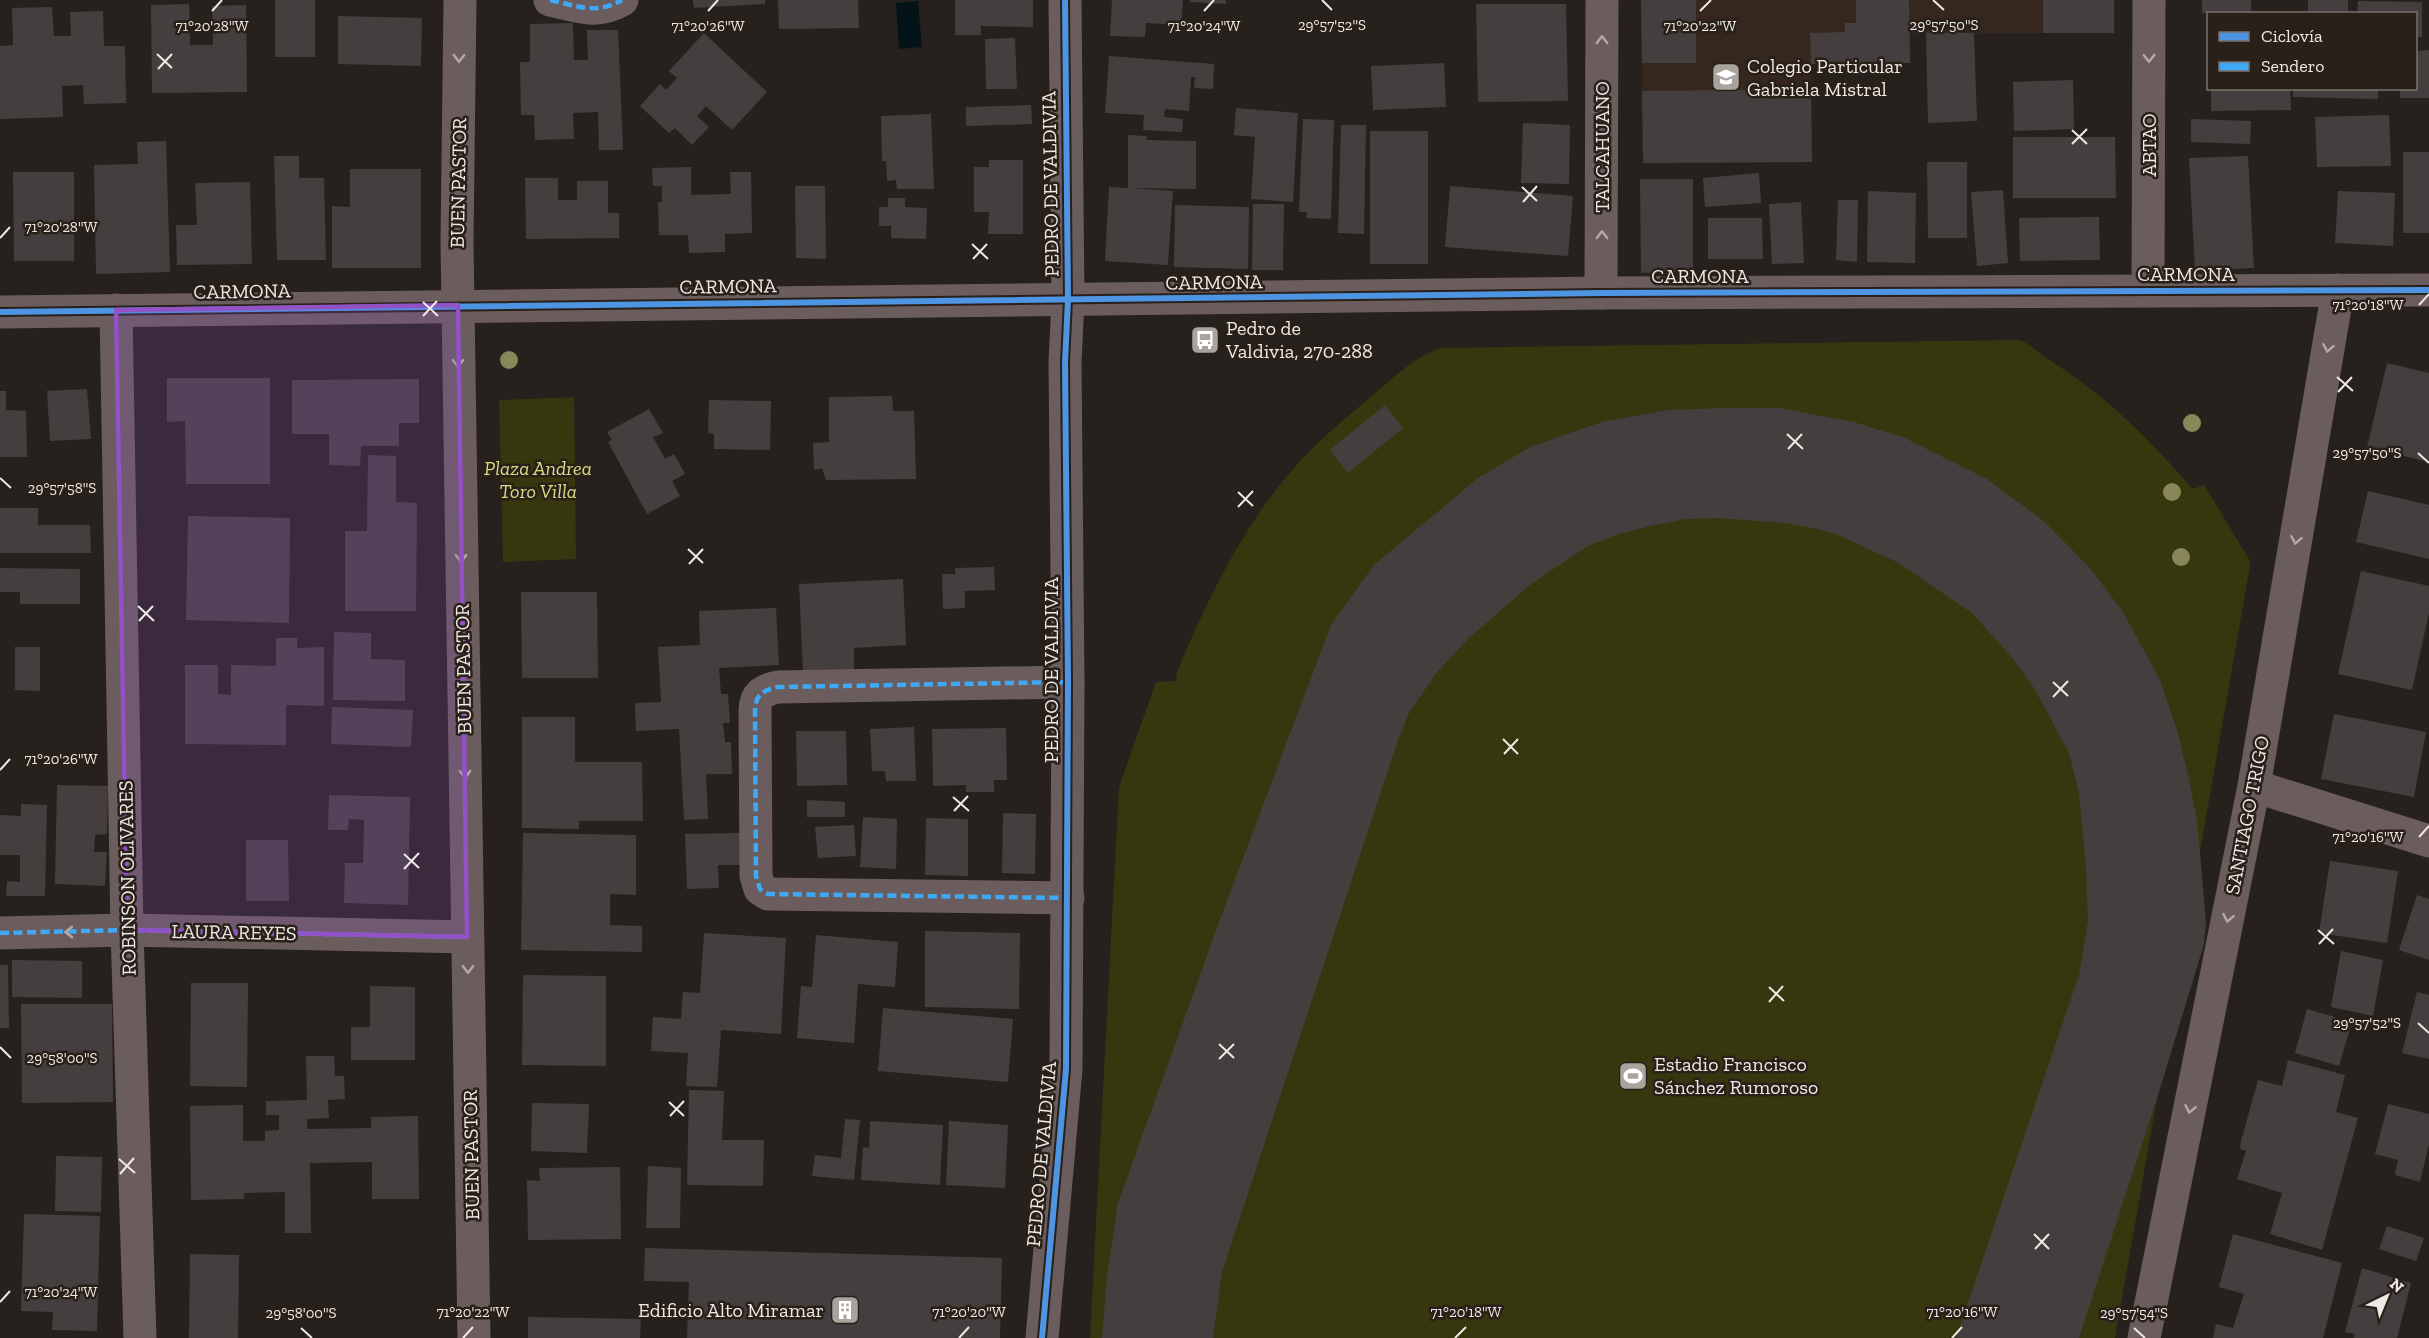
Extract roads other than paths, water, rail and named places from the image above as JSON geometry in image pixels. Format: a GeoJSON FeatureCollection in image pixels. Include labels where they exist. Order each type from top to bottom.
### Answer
{"type":"FeatureCollection","features":[{"type":"Feature","properties":{"kind":"street","name":"BUEN PASTOR"},"geometry":{"type":"LineString","coordinates":[[460,0],[458,305],[474,1338]]}},
{"type":"Feature","properties":{"kind":"street"},"geometry":{"type":"LineString","coordinates":[[550,0],[596,10],[611,7],[622,0]]}},
{"type":"Feature","properties":{"kind":"street","name":"PEDRO DE VALDIVIA"},"geometry":{"type":"LineString","coordinates":[[1042,1338],[1066,1069],[1068,682],[1065,362],[1068,300],[1065,0]]}},
{"type":"Feature","properties":{"kind":"street","name":"TALCAHUANO"},"geometry":{"type":"LineString","coordinates":[[1601,293],[1602,0]]}},
{"type":"Feature","properties":{"kind":"street","name":"ABTAO"},"geometry":{"type":"LineString","coordinates":[[2148,290],[2149,0]]}},
{"type":"Feature","properties":{"kind":"street","name":"SANTIAGO TRIGO"},"geometry":{"type":"LineString","coordinates":[[2144,1338],[2254,786],[2338,290]]}},
{"type":"Feature","properties":{"kind":"street","name":"CARMONA"},"geometry":{"type":"LineString","coordinates":[[0,312],[1601,293],[2429,290]]}},
{"type":"Feature","properties":{"kind":"street","name":"ROBINSON OLIVARES"},"geometry":{"type":"LineString","coordinates":[[116,310],[127,930],[140,1338]]}},
{"type":"Feature","properties":{"kind":"street","name":"PEDRO DE VALDIVIA"},"geometry":{"type":"LineString","coordinates":[[1068,682],[778,687],[767,689],[755,702],[756,876],[760,889],[768,894],[1068,898]]}},
{"type":"Feature","properties":{"kind":"street"},"geometry":{"type":"LineString","coordinates":[[2254,786],[2429,841]]}},
{"type":"Feature","properties":{"kind":"street","name":"LAURA REYES"},"geometry":{"type":"LineString","coordinates":[[0,933],[127,930],[467,936]]}},
{"type":"Feature","properties":{"kind":"place","name":"Colegio Particular Gabriela Mistral"},"geometry":{"type":"Point","coordinates":[1726,77]}},
{"type":"Feature","properties":{"kind":"place","name":"Pedro de Valdivia, 270-288"},"geometry":{"type":"Point","coordinates":[1205,340]}},
{"type":"Feature","properties":{"kind":"place","name":"Estadio Francisco Sánchez Rumoroso"},"geometry":{"type":"Point","coordinates":[1633,1076]}},
{"type":"Feature","properties":{"kind":"place","name":"Edificio Alto Miramar"},"geometry":{"type":"Point","coordinates":[845,1310]}},
{"type":"Feature","properties":{"kind":"park label","name":"Plaza Andrea Toro Villa"},"geometry":{"type":"Point","coordinates":[538,480]}}]}
